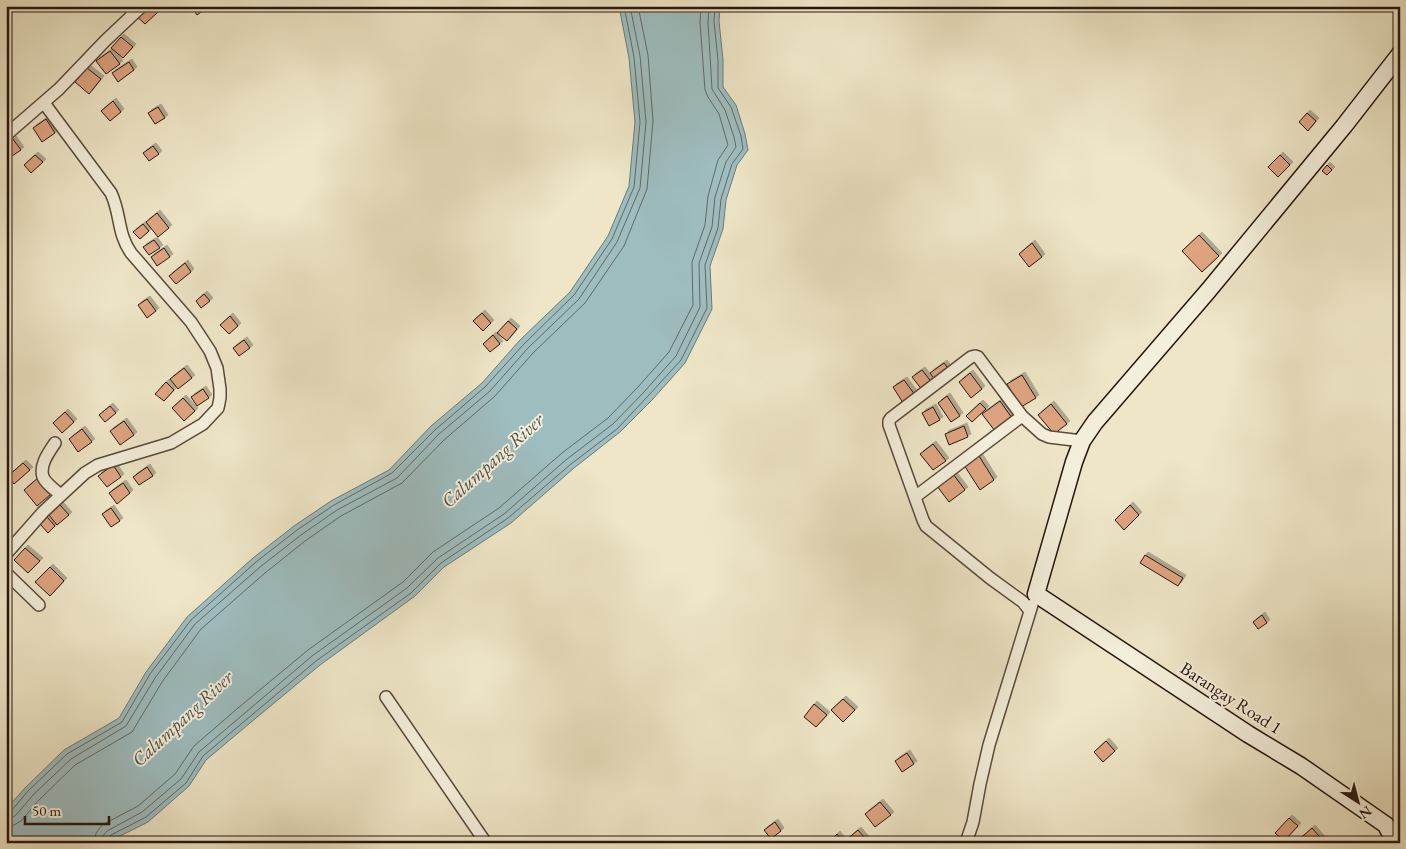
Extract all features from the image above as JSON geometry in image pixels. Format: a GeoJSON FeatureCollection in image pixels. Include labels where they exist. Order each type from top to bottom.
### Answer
{"type":"FeatureCollection","features":[{"type":"Feature","properties":{"kind":"street"},"geometry":{"type":"LineString","coordinates":[[6,135],[44,102],[142,6]]}},
{"type":"Feature","properties":{"kind":"street"},"geometry":{"type":"LineString","coordinates":[[966,843],[973,822],[989,745],[1036,594],[1074,462],[1082,441],[1095,422],[1221,276],[1344,126],[1400,54]]}},
{"type":"Feature","properties":{"kind":"street"},"geometry":{"type":"LineString","coordinates":[[6,554],[42,512],[85,473],[98,465],[171,443],[204,424],[218,408],[220,398],[217,368],[210,351],[191,322],[125,244],[121,234],[116,205],[111,193],[44,102]]}},
{"type":"Feature","properties":{"kind":"street"},"geometry":{"type":"LineString","coordinates":[[1030,611],[1023,602],[930,530],[923,520],[914,497],[889,422],[891,418],[956,368],[975,356],[978,357],[1022,416],[1042,434],[1049,437],[1082,441]]}},
{"type":"Feature","properties":{"kind":"street"},"geometry":{"type":"LineString","coordinates":[[914,497],[1022,416]]}},
{"type":"Feature","properties":{"kind":"street"},"geometry":{"type":"LineString","coordinates":[[55,442],[43,464],[42,470],[46,481],[61,495]]}},
{"type":"Feature","properties":{"kind":"street"},"geometry":{"type":"LineString","coordinates":[[6,573],[39,605]]}},
{"type":"Feature","properties":{"kind":"street","name":"Barangay Road 1"},"geometry":{"type":"LineString","coordinates":[[1036,594],[1248,734],[1301,766],[1386,825],[1395,843]]}},
{"type":"Feature","properties":{"kind":"street"},"geometry":{"type":"LineString","coordinates":[[386,697],[486,843]]}},
{"type":"Feature","properties":{"kind":"water","name":"Calumpang River"},"geometry":{"type":"Polygon","coordinates":[[[619,6],[720,6],[719,21],[723,60],[723,87],[736,105],[748,150],[737,165],[726,200],[723,229],[710,266],[712,309],[685,363],[620,432],[574,468],[511,523],[444,567],[415,596],[320,665],[206,760],[189,786],[148,822],[114,839],[112,843],[6,843],[6,809],[64,750],[119,718],[146,672],[187,617],[253,558],[294,526],[331,501],[389,470],[431,426],[482,383],[520,340],[570,292],[608,236],[629,186],[635,122],[629,58],[619,6]]]}},
{"type":"Feature","properties":{"kind":"building"},"geometry":{"type":"Polygon","coordinates":[[[144,6],[152,6],[158,12],[145,24],[135,15],[144,6]]]}},
{"type":"Feature","properties":{"kind":"building"},"geometry":{"type":"Polygon","coordinates":[[[191,6],[203,6],[205,9],[197,15],[191,6]]]}},
{"type":"Feature","properties":{"kind":"building"},"geometry":{"type":"Polygon","coordinates":[[[121,37],[133,47],[123,58],[111,48],[121,37]]]}},
{"type":"Feature","properties":{"kind":"building"},"geometry":{"type":"Polygon","coordinates":[[[110,51],[120,64],[106,74],[96,61],[110,51]]]}},
{"type":"Feature","properties":{"kind":"building"},"geometry":{"type":"Polygon","coordinates":[[[129,62],[134,70],[118,82],[112,73],[129,62]]]}},
{"type":"Feature","properties":{"kind":"building"},"geometry":{"type":"Polygon","coordinates":[[[87,68],[101,79],[89,94],[75,82],[87,68]]]}},
{"type":"Feature","properties":{"kind":"building"},"geometry":{"type":"Polygon","coordinates":[[[113,101],[121,112],[110,121],[101,111],[113,101]]]}},
{"type":"Feature","properties":{"kind":"building"},"geometry":{"type":"Polygon","coordinates":[[[158,107],[165,118],[155,124],[148,113],[158,107]]]}},
{"type":"Feature","properties":{"kind":"building"},"geometry":{"type":"Polygon","coordinates":[[[1307,113],[1316,121],[1308,131],[1299,122],[1307,113]]]}},
{"type":"Feature","properties":{"kind":"building"},"geometry":{"type":"Polygon","coordinates":[[[46,119],[55,133],[42,142],[33,128],[46,119]]]}},
{"type":"Feature","properties":{"kind":"building"},"geometry":{"type":"Polygon","coordinates":[[[10,135],[21,150],[6,160],[6,137],[10,135]]]}},
{"type":"Feature","properties":{"kind":"building"},"geometry":{"type":"Polygon","coordinates":[[[153,146],[159,154],[149,161],[143,153],[153,146]]]}},
{"type":"Feature","properties":{"kind":"building"},"geometry":{"type":"Polygon","coordinates":[[[35,155],[43,162],[31,173],[24,165],[35,155]]]}},
{"type":"Feature","properties":{"kind":"building"},"geometry":{"type":"Polygon","coordinates":[[[1280,155],[1290,165],[1278,177],[1268,167],[1280,155]]]}},
{"type":"Feature","properties":{"kind":"building"},"geometry":{"type":"Polygon","coordinates":[[[1327,165],[1332,170],[1327,175],[1322,171],[1327,165]]]}},
{"type":"Feature","properties":{"kind":"building"},"geometry":{"type":"Polygon","coordinates":[[[157,213],[169,228],[158,237],[146,222],[157,213]]]}},
{"type":"Feature","properties":{"kind":"building"},"geometry":{"type":"Polygon","coordinates":[[[143,224],[149,231],[140,239],[133,232],[143,224]]]}},
{"type":"Feature","properties":{"kind":"building"},"geometry":{"type":"Polygon","coordinates":[[[1199,235],[1219,256],[1202,272],[1182,251],[1199,235]]]}},
{"type":"Feature","properties":{"kind":"building"},"geometry":{"type":"Polygon","coordinates":[[[154,240],[160,248],[149,255],[143,247],[154,240]]]}},
{"type":"Feature","properties":{"kind":"building"},"geometry":{"type":"Polygon","coordinates":[[[1032,243],[1042,257],[1029,267],[1019,254],[1032,243]]]}},
{"type":"Feature","properties":{"kind":"building"},"geometry":{"type":"Polygon","coordinates":[[[164,248],[170,257],[157,266],[151,257],[164,248]]]}},
{"type":"Feature","properties":{"kind":"building"},"geometry":{"type":"Polygon","coordinates":[[[185,263],[191,272],[176,284],[169,276],[185,263]]]}},
{"type":"Feature","properties":{"kind":"building"},"geometry":{"type":"Polygon","coordinates":[[[204,294],[210,301],[201,308],[196,301],[204,294]]]}},
{"type":"Feature","properties":{"kind":"building"},"geometry":{"type":"Polygon","coordinates":[[[147,299],[156,311],[147,318],[138,305],[147,299]]]}},
{"type":"Feature","properties":{"kind":"building"},"geometry":{"type":"Polygon","coordinates":[[[482,313],[491,323],[483,331],[473,321],[482,313]]]}},
{"type":"Feature","properties":{"kind":"building"},"geometry":{"type":"Polygon","coordinates":[[[230,316],[238,326],[229,334],[220,325],[230,316]]]}},
{"type":"Feature","properties":{"kind":"building"},"geometry":{"type":"Polygon","coordinates":[[[508,321],[517,329],[507,341],[497,333],[508,321]]]}},
{"type":"Feature","properties":{"kind":"building"},"geometry":{"type":"Polygon","coordinates":[[[493,335],[500,344],[490,352],[483,344],[493,335]]]}},
{"type":"Feature","properties":{"kind":"building"},"geometry":{"type":"Polygon","coordinates":[[[244,340],[250,348],[239,356],[233,348],[244,340]]]}},
{"type":"Feature","properties":{"kind":"building"},"geometry":{"type":"Polygon","coordinates":[[[944,363],[950,371],[936,381],[930,373],[944,363]]]}},
{"type":"Feature","properties":{"kind":"building"},"geometry":{"type":"Polygon","coordinates":[[[184,368],[192,378],[178,389],[170,379],[184,368]]]}},
{"type":"Feature","properties":{"kind":"building"},"geometry":{"type":"Polygon","coordinates":[[[922,370],[933,384],[923,391],[912,377],[922,370]]]}},
{"type":"Feature","properties":{"kind":"building"},"geometry":{"type":"Polygon","coordinates":[[[970,373],[982,389],[971,398],[959,382],[970,373]]]}},
{"type":"Feature","properties":{"kind":"building"},"geometry":{"type":"Polygon","coordinates":[[[1022,375],[1036,398],[1021,407],[1007,384],[1022,375]]]}},
{"type":"Feature","properties":{"kind":"building"},"geometry":{"type":"Polygon","coordinates":[[[904,380],[915,395],[903,403],[893,387],[904,380]]]}},
{"type":"Feature","properties":{"kind":"building"},"geometry":{"type":"Polygon","coordinates":[[[166,382],[174,390],[164,401],[155,394],[166,382]]]}},
{"type":"Feature","properties":{"kind":"building"},"geometry":{"type":"Polygon","coordinates":[[[203,389],[209,398],[197,406],[191,397],[203,389]]]}},
{"type":"Feature","properties":{"kind":"building"},"geometry":{"type":"Polygon","coordinates":[[[947,396],[960,416],[951,422],[938,403],[947,396]]]}},
{"type":"Feature","properties":{"kind":"building"},"geometry":{"type":"Polygon","coordinates":[[[183,398],[195,411],[184,421],[172,408],[183,398]]]}},
{"type":"Feature","properties":{"kind":"building"},"geometry":{"type":"Polygon","coordinates":[[[1000,401],[1012,418],[995,431],[982,414],[1000,401]]]}},
{"type":"Feature","properties":{"kind":"building"},"geometry":{"type":"Polygon","coordinates":[[[980,403],[986,409],[972,422],[966,416],[980,403]]]}},
{"type":"Feature","properties":{"kind":"building"},"geometry":{"type":"Polygon","coordinates":[[[1051,404],[1067,424],[1054,434],[1038,415],[1051,404]]]}},
{"type":"Feature","properties":{"kind":"building"},"geometry":{"type":"Polygon","coordinates":[[[110,406],[116,413],[105,422],[99,415],[110,406]]]}},
{"type":"Feature","properties":{"kind":"building"},"geometry":{"type":"Polygon","coordinates":[[[933,407],[940,420],[929,426],[922,413],[933,407]]]}},
{"type":"Feature","properties":{"kind":"building"},"geometry":{"type":"Polygon","coordinates":[[[65,412],[74,422],[62,433],[53,423],[65,412]]]}},
{"type":"Feature","properties":{"kind":"building"},"geometry":{"type":"Polygon","coordinates":[[[124,421],[134,435],[120,445],[110,431],[124,421]]]}},
{"type":"Feature","properties":{"kind":"building"},"geometry":{"type":"Polygon","coordinates":[[[964,426],[968,437],[949,445],[945,434],[964,426]]]}},
{"type":"Feature","properties":{"kind":"building"},"geometry":{"type":"Polygon","coordinates":[[[82,429],[92,442],[78,452],[69,439],[82,429]]]}},
{"type":"Feature","properties":{"kind":"building"},"geometry":{"type":"Polygon","coordinates":[[[933,444],[946,461],[933,470],[920,454],[933,444]]]}},
{"type":"Feature","properties":{"kind":"building"},"geometry":{"type":"Polygon","coordinates":[[[979,456],[994,480],[980,490],[964,465],[979,456]]]}},
{"type":"Feature","properties":{"kind":"building"},"geometry":{"type":"Polygon","coordinates":[[[23,463],[30,470],[14,484],[8,476],[23,463]]]}},
{"type":"Feature","properties":{"kind":"building"},"geometry":{"type":"Polygon","coordinates":[[[113,465],[121,477],[107,487],[98,476],[113,465]]]}},
{"type":"Feature","properties":{"kind":"building"},"geometry":{"type":"Polygon","coordinates":[[[147,467],[153,476],[139,485],[133,477],[147,467]]]}},
{"type":"Feature","properties":{"kind":"building"},"geometry":{"type":"Polygon","coordinates":[[[953,474],[965,490],[949,502],[937,486],[953,474]]]}},
{"type":"Feature","properties":{"kind":"building"},"geometry":{"type":"Polygon","coordinates":[[[38,478],[51,494],[37,506],[24,490],[38,478]]]}},
{"type":"Feature","properties":{"kind":"building"},"geometry":{"type":"Polygon","coordinates":[[[123,483],[130,493],[117,504],[109,493],[123,483]]]}},
{"type":"Feature","properties":{"kind":"building"},"geometry":{"type":"Polygon","coordinates":[[[60,505],[69,515],[57,525],[49,515],[60,505]]]}},
{"type":"Feature","properties":{"kind":"building"},"geometry":{"type":"Polygon","coordinates":[[[1130,505],[1139,515],[1124,530],[1115,520],[1130,505]]]}},
{"type":"Feature","properties":{"kind":"building"},"geometry":{"type":"Polygon","coordinates":[[[111,508],[120,521],[111,527],[102,514],[111,508]]]}},
{"type":"Feature","properties":{"kind":"building"},"geometry":{"type":"Polygon","coordinates":[[[47,517],[55,526],[48,533],[40,524],[47,517]]]}},
{"type":"Feature","properties":{"kind":"building"},"geometry":{"type":"Polygon","coordinates":[[[25,548],[40,561],[28,573],[14,560],[25,548]]]}},
{"type":"Feature","properties":{"kind":"building"},"geometry":{"type":"Polygon","coordinates":[[[1145,555],[1183,578],[1178,586],[1140,563],[1145,555]]]}},
{"type":"Feature","properties":{"kind":"building"},"geometry":{"type":"Polygon","coordinates":[[[50,567],[64,581],[50,596],[35,582],[50,567]]]}},
{"type":"Feature","properties":{"kind":"building"},"geometry":{"type":"Polygon","coordinates":[[[1262,615],[1267,623],[1258,629],[1253,622],[1262,615]]]}},
{"type":"Feature","properties":{"kind":"building"},"geometry":{"type":"Polygon","coordinates":[[[843,699],[855,710],[843,722],[831,710],[843,699]]]}},
{"type":"Feature","properties":{"kind":"building"},"geometry":{"type":"Polygon","coordinates":[[[814,704],[827,715],[816,727],[804,717],[814,704]]]}},
{"type":"Feature","properties":{"kind":"building"},"geometry":{"type":"Polygon","coordinates":[[[1106,741],[1115,751],[1103,762],[1094,752],[1106,741]]]}},
{"type":"Feature","properties":{"kind":"building"},"geometry":{"type":"Polygon","coordinates":[[[907,753],[914,764],[902,772],[895,761],[907,753]]]}},
{"type":"Feature","properties":{"kind":"building"},"geometry":{"type":"Polygon","coordinates":[[[880,802],[891,815],[875,827],[865,814],[880,802]]]}},
{"type":"Feature","properties":{"kind":"building"},"geometry":{"type":"Polygon","coordinates":[[[1289,818],[1298,826],[1284,841],[1275,833],[1289,818]]]}},
{"type":"Feature","properties":{"kind":"building"},"geometry":{"type":"Polygon","coordinates":[[[775,822],[781,831],[771,839],[764,830],[775,822]]]}},
{"type":"Feature","properties":{"kind":"building"},"geometry":{"type":"Polygon","coordinates":[[[1312,828],[1325,843],[1295,843],[1312,828]]]}},
{"type":"Feature","properties":{"kind":"building"},"geometry":{"type":"Polygon","coordinates":[[[858,830],[869,843],[847,843],[845,841],[858,830]]]}},
{"type":"Feature","properties":{"kind":"building"},"geometry":{"type":"Polygon","coordinates":[[[837,834],[844,843],[828,843],[837,834]]]}}]}
